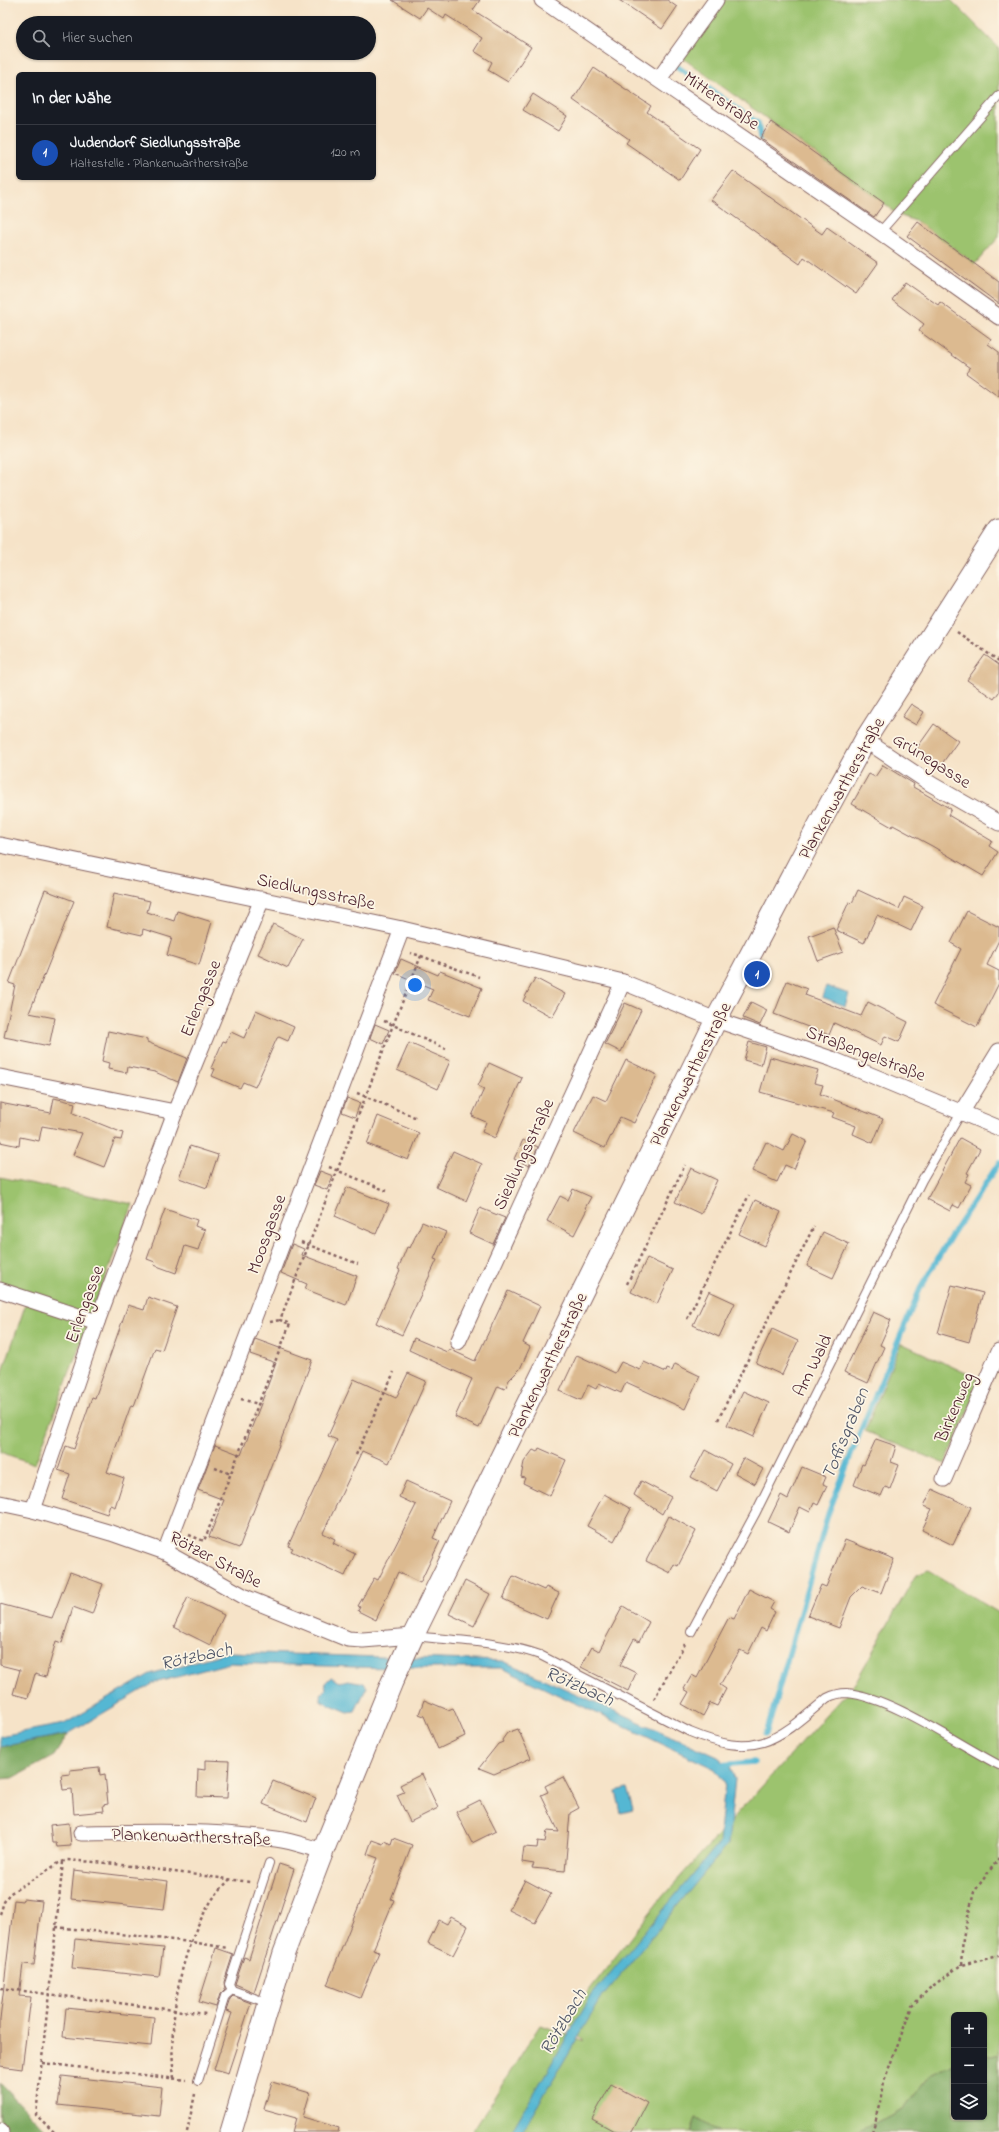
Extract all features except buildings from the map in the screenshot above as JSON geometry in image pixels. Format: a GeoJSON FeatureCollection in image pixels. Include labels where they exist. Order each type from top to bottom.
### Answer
{"type":"FeatureCollection","features":[{"type":"Feature","properties":{"kind":"main road","name":"Plankenwartherstraße"},"geometry":{"type":"LineString","coordinates":[[231,2132],[284,1953],[323,1851],[392,1682],[410,1644],[716,1020],[865,740],[999,530]]}},
{"type":"Feature","properties":{"kind":"street","name":"Mitterstraße"},"geometry":{"type":"LineString","coordinates":[[542,0],[880,232],[999,317]]}},
{"type":"Feature","properties":{"kind":"street"},"geometry":{"type":"LineString","coordinates":[[659,80],[716,0]]}},
{"type":"Feature","properties":{"kind":"street","name":"Grünegasse"},"geometry":{"type":"LineString","coordinates":[[865,740],[931,784],[999,823]]}},
{"type":"Feature","properties":{"kind":"street","name":"Siedlungsstraße"},"geometry":{"type":"LineString","coordinates":[[0,845],[402,929],[623,982],[657,994],[716,1020]]}},
{"type":"Feature","properties":{"kind":"street","name":"Erlengasse"},"geometry":{"type":"LineString","coordinates":[[33,1510],[97,1322],[175,1112],[262,899]]}},
{"type":"Feature","properties":{"kind":"street","name":"Moosgasse"},"geometry":{"type":"LineString","coordinates":[[165,1552],[402,929]]}},
{"type":"Feature","properties":{"kind":"street","name":"Siedlungsstraße"},"geometry":{"type":"LineString","coordinates":[[458,1342],[623,982]]}},
{"type":"Feature","properties":{"kind":"street","name":"Straßengelstraße"},"geometry":{"type":"LineString","coordinates":[[716,1020],[832,1059],[930,1098],[961,1113],[999,1128]]}},
{"type":"Feature","properties":{"kind":"street"},"geometry":{"type":"LineString","coordinates":[[961,1113],[999,1051]]}},
{"type":"Feature","properties":{"kind":"street"},"geometry":{"type":"LineString","coordinates":[[0,1077],[175,1112]]}},
{"type":"Feature","properties":{"kind":"street"},"geometry":{"type":"LineString","coordinates":[[0,1290],[97,1322]]}},
{"type":"Feature","properties":{"kind":"street","name":"Birkenweg"},"geometry":{"type":"LineString","coordinates":[[944,1479],[999,1351]]}},
{"type":"Feature","properties":{"kind":"street","name":"Rötzer Straße"},"geometry":{"type":"LineString","coordinates":[[0,1503],[33,1510],[111,1533],[165,1552],[247,1598],[348,1639],[410,1644]]}},
{"type":"Feature","properties":{"kind":"street","name":"Plankenwartherstraße"},"geometry":{"type":"LineString","coordinates":[[81,1833],[148,1831],[211,1833],[277,1839],[323,1851]]}},
{"type":"Feature","properties":{"kind":"lane"},"geometry":{"type":"LineString","coordinates":[[880,232],[999,96]]}},
{"type":"Feature","properties":{"kind":"lane","name":"Am Wald"},"geometry":{"type":"LineString","coordinates":[[691,1632],[756,1512],[922,1180],[961,1113]]}},
{"type":"Feature","properties":{"kind":"lane"},"geometry":{"type":"LineString","coordinates":[[410,1644],[524,1650],[540,1655],[714,1742],[745,1745],[769,1741],[782,1735],[827,1698],[838,1694],[850,1694],[879,1702],[910,1716],[999,1765]]}},
{"type":"Feature","properties":{"kind":"lane","name":"Plankenwartherstraße"},"geometry":{"type":"LineString","coordinates":[[198,2081],[225,1996],[232,1990],[229,1984],[269,1863]]}},
{"type":"Feature","properties":{"kind":"lane"},"geometry":{"type":"LineString","coordinates":[[232,1990],[269,2003]]}},
{"type":"Feature","properties":{"kind":"path"},"geometry":{"type":"LineString","coordinates":[[940,621],[999,661]]}},
{"type":"Feature","properties":{"kind":"path"},"geometry":{"type":"LineString","coordinates":[[396,947],[478,977]]}},
{"type":"Feature","properties":{"kind":"path"},"geometry":{"type":"LineString","coordinates":[[174,1529],[204,1541],[290,1324],[280,1320],[365,1097],[421,956]]}},
{"type":"Feature","properties":{"kind":"path"},"geometry":{"type":"LineString","coordinates":[[370,1014],[446,1049]]}},
{"type":"Feature","properties":{"kind":"path"},"geometry":{"type":"LineString","coordinates":[[341,1087],[417,1118]]}},
{"type":"Feature","properties":{"kind":"path"},"geometry":{"type":"LineString","coordinates":[[314,1160],[387,1191]]}},
{"type":"Feature","properties":{"kind":"path"},"geometry":{"type":"LineString","coordinates":[[627,1284],[685,1165]]}},
{"type":"Feature","properties":{"kind":"path"},"geometry":{"type":"LineString","coordinates":[[687,1318],[748,1195]]}},
{"type":"Feature","properties":{"kind":"path"},"geometry":{"type":"LineString","coordinates":[[718,1420],[814,1226]]}},
{"type":"Feature","properties":{"kind":"path"},"geometry":{"type":"LineString","coordinates":[[285,1236],[358,1264]]}},
{"type":"Feature","properties":{"kind":"path"},"geometry":{"type":"LineString","coordinates":[[356,1455],[394,1372]]}},
{"type":"Feature","properties":{"kind":"path"},"geometry":{"type":"LineString","coordinates":[[648,1710],[691,1632]]}},
{"type":"Feature","properties":{"kind":"path"},"geometry":{"type":"LineString","coordinates":[[961,1965],[963,1937],[974,1892],[999,1858]]}},
{"type":"Feature","properties":{"kind":"path"},"geometry":{"type":"LineString","coordinates":[[54,2132],[36,2115],[63,1862]]}},
{"type":"Feature","properties":{"kind":"path"},"geometry":{"type":"LineString","coordinates":[[0,1914],[4,1902],[9,1894],[63,1862],[107,1863],[231,1879],[262,1885]]}},
{"type":"Feature","properties":{"kind":"path"},"geometry":{"type":"LineString","coordinates":[[174,2078],[172,2058],[175,2009],[181,1978],[191,1942],[209,1904],[231,1879]]}},
{"type":"Feature","properties":{"kind":"path"},"geometry":{"type":"LineString","coordinates":[[56,1927],[191,1942],[241,1950]]}},
{"type":"Feature","properties":{"kind":"path"},"geometry":{"type":"LineString","coordinates":[[872,2132],[881,2103],[884,2081],[912,2006],[930,1988],[961,1965],[999,1956]]}},
{"type":"Feature","properties":{"kind":"path"},"geometry":{"type":"LineString","coordinates":[[0,1988],[175,2009],[210,2015],[218,2018]]}},
{"type":"Feature","properties":{"kind":"path"},"geometry":{"type":"LineString","coordinates":[[42,2063],[198,2081],[187,2132]]}},
{"type":"Feature","properties":{"kind":"green space"},"geometry":{"type":"Polygon","coordinates":[[[716,0],[951,0],[999,48],[999,237],[975,264],[918,222],[896,214],[884,203],[677,54],[716,0]]]}},
{"type":"Feature","properties":{"kind":"green space"},"geometry":{"type":"Polygon","coordinates":[[[0,1177],[133,1204],[35,1464],[0,1452],[0,1380],[29,1294],[0,1284],[0,1177]]]}},
{"type":"Feature","properties":{"kind":"green space"},"geometry":{"type":"Polygon","coordinates":[[[901,1343],[981,1380],[945,1464],[865,1431],[901,1343]]]}},
{"type":"Feature","properties":{"kind":"green space"},"geometry":{"type":"Polygon","coordinates":[[[928,1570],[999,1613],[999,2055],[987,2055],[987,2012],[951,2012],[951,2066],[930,2076],[903,2109],[861,2130],[860,2132],[719,2132],[696,2118],[691,2132],[472,2132],[540,2025],[584,2041],[566,2020],[663,1896],[855,1683],[915,1576],[928,1570]]]}},
{"type":"Feature","properties":{"kind":"green space"},"geometry":{"type":"Polygon","coordinates":[[[68,1734],[54,1756],[13,1778],[0,1779],[0,1747],[68,1734]]]}},
{"type":"Feature","properties":{"kind":"green space"},"geometry":{"type":"Polygon","coordinates":[[[987,2055],[999,2055],[999,2132],[860,2132],[861,2130],[903,2109],[930,2076],[951,2066],[951,2120],[987,2120],[987,2055]]]}},
{"type":"Feature","properties":{"kind":"green space"},"geometry":{"type":"Polygon","coordinates":[[[0,2083],[47,2132],[1,2132],[0,2083]]]}},
{"type":"Feature","properties":{"kind":"green space"},"geometry":{"type":"Polygon","coordinates":[[[696,2118],[719,2132],[691,2132],[696,2118]]]}},
{"type":"Feature","properties":{"kind":"water"},"geometry":{"type":"Polygon","coordinates":[[[826,986],[849,994],[845,1006],[822,997],[826,986]]]}},
{"type":"Feature","properties":{"kind":"water"},"geometry":{"type":"Polygon","coordinates":[[[229,1652],[503,1661],[718,1757],[730,1767],[735,1779],[728,1844],[600,2000],[522,2132],[511,2132],[592,1995],[719,1843],[725,1783],[715,1769],[501,1668],[388,1668],[230,1663],[154,1683],[68,1734],[0,1747],[0,1736],[64,1724],[150,1674],[229,1652]]]}},
{"type":"Feature","properties":{"kind":"water"},"geometry":{"type":"Polygon","coordinates":[[[331,1677],[340,1682],[348,1680],[364,1683],[367,1687],[355,1711],[348,1712],[321,1701],[321,1694],[326,1689],[325,1683],[331,1677]]]}},
{"type":"Feature","properties":{"kind":"water"},"geometry":{"type":"Polygon","coordinates":[[[627,1788],[633,1810],[621,1813],[616,1791],[627,1788]]]}},
{"type":"Feature","properties":{"kind":"waterway"},"geometry":{"type":"LineString","coordinates":[[672,63],[758,123],[760,138]]}},
{"type":"Feature","properties":{"kind":"waterway","name":"Toffisgraben"},"geometry":{"type":"LineString","coordinates":[[766,1735],[828,1514],[862,1427],[920,1289],[951,1236],[999,1163]]}},
{"type":"Feature","properties":{"kind":"waterway","name":"Toffisgraben"},"geometry":{"type":"LineString","coordinates":[[720,1765],[754,1762]]}},
{"type":"Feature","properties":{"kind":"place","name":"Judendorf Siedlungsstraße"},"geometry":{"type":"Point","coordinates":[757,974]}},
{"type":"Feature","properties":{"kind":"water label","name":"Rötzbach"},"geometry":{"type":"Point","coordinates":[196,1655]}},
{"type":"Feature","properties":{"kind":"water label","name":"Rötzbach"},"geometry":{"type":"Point","coordinates":[580,1685]}},
{"type":"Feature","properties":{"kind":"water label","name":"Rötzbach"},"geometry":{"type":"Point","coordinates":[562,2021]}}]}
